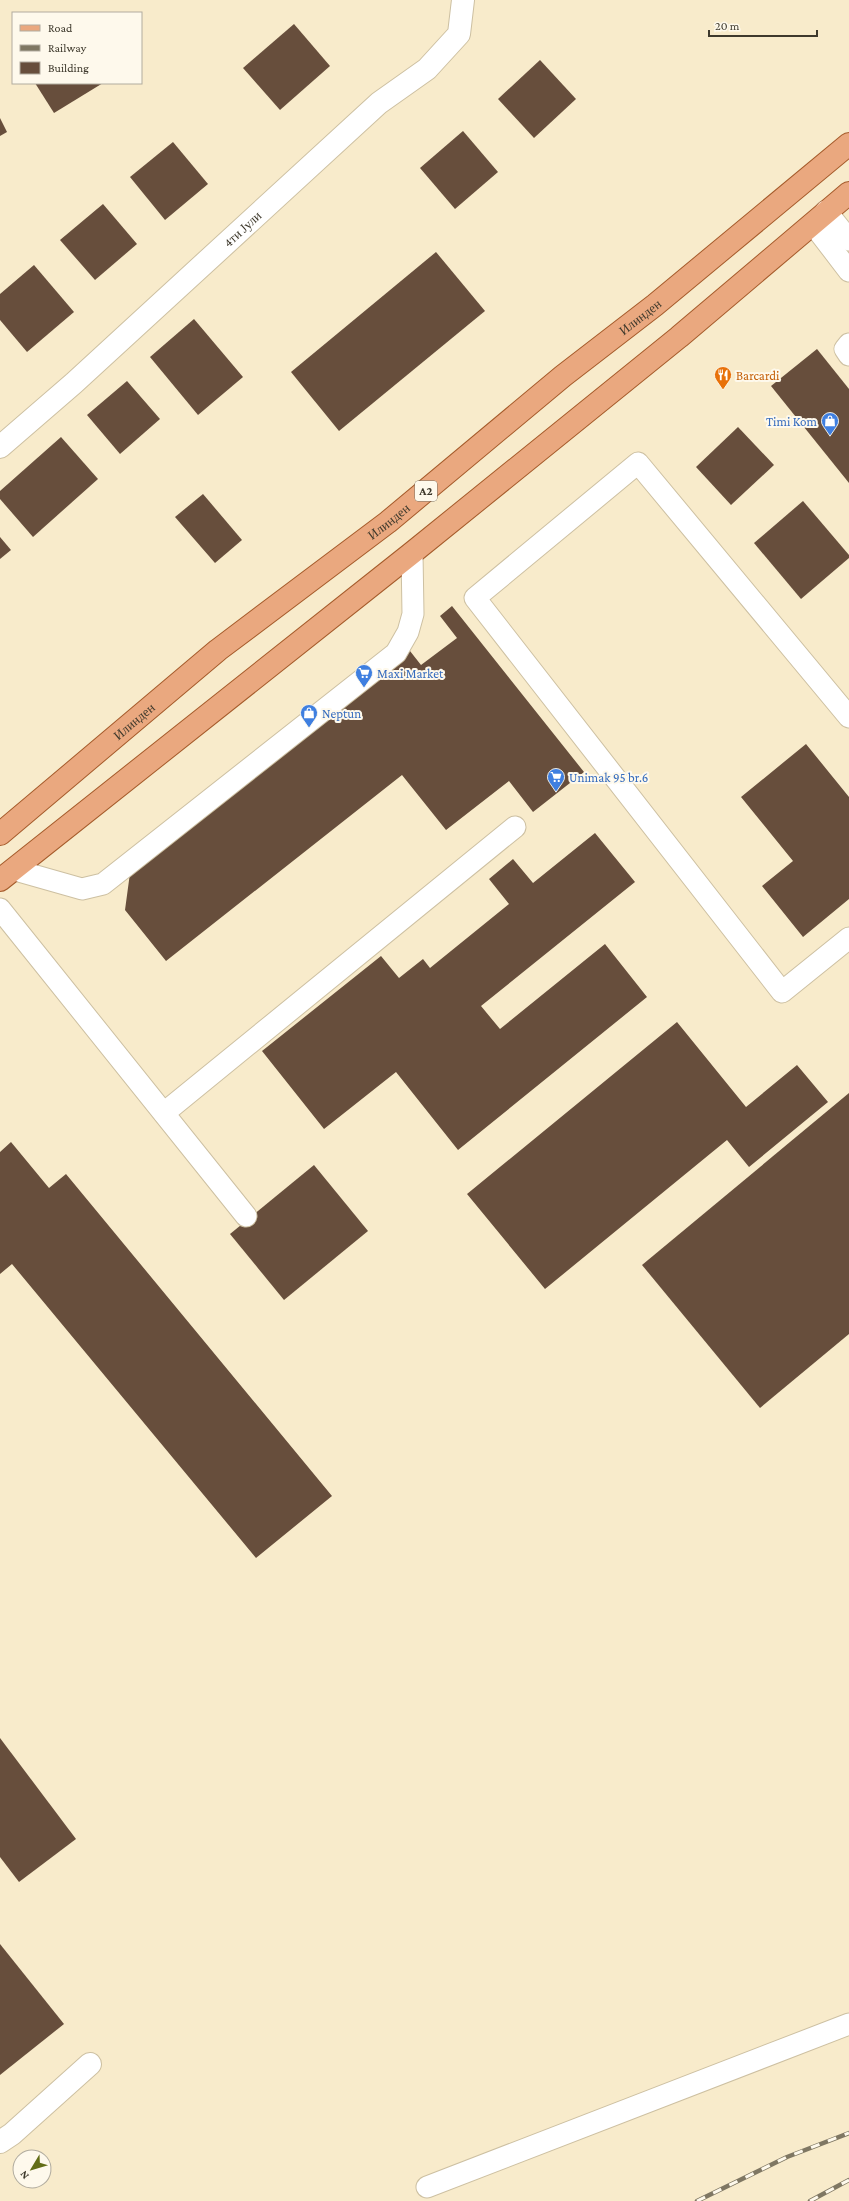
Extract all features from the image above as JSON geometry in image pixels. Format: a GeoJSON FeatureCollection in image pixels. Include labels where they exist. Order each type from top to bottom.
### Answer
{"type":"FeatureCollection","features":[{"type":"Feature","properties":{"kind":"main road","name":"Илинден"},"geometry":{"type":"LineString","coordinates":[[0,834],[218,650],[388,522],[557,381],[655,305],[849,144]]}},
{"type":"Feature","properties":{"kind":"main road"},"geometry":{"type":"LineString","coordinates":[[8,875],[412,553],[672,342],[849,193]]}},
{"type":"Feature","properties":{"kind":"street","name":"4ти Јули"},"geometry":{"type":"LineString","coordinates":[[0,447],[74,383],[379,103],[428,70],[459,34],[463,0]]}},
{"type":"Feature","properties":{"kind":"street"},"geometry":{"type":"LineString","coordinates":[[0,2142],[12,2134],[90,2064]]}},
{"type":"Feature","properties":{"kind":"lane"},"geometry":{"type":"LineString","coordinates":[[820,218],[849,240]]}},
{"type":"Feature","properties":{"kind":"lane"},"geometry":{"type":"LineString","coordinates":[[820,218],[849,271]]}},
{"type":"Feature","properties":{"kind":"lane"},"geometry":{"type":"LineString","coordinates":[[849,344],[845,349],[849,355]]}},
{"type":"Feature","properties":{"kind":"lane"},"geometry":{"type":"LineString","coordinates":[[849,717],[638,463],[475,598],[782,992],[849,938]]}},
{"type":"Feature","properties":{"kind":"lane"},"geometry":{"type":"LineString","coordinates":[[8,875],[82,889],[103,884],[390,658],[396,653],[408,632],[413,614],[412,553]]}},
{"type":"Feature","properties":{"kind":"lane"},"geometry":{"type":"LineString","coordinates":[[164,1113],[515,827]]}},
{"type":"Feature","properties":{"kind":"lane"},"geometry":{"type":"LineString","coordinates":[[0,909],[246,1216]]}},
{"type":"Feature","properties":{"kind":"lane"},"geometry":{"type":"LineString","coordinates":[[427,2187],[849,2024]]}},
{"type":"Feature","properties":{"kind":"building"},"geometry":{"type":"Polygon","coordinates":[[[294,24],[330,66],[280,110],[243,68],[294,24]]]}},
{"type":"Feature","properties":{"kind":"building"},"geometry":{"type":"Polygon","coordinates":[[[540,60],[576,99],[534,138],[498,99],[540,60]]]}},
{"type":"Feature","properties":{"kind":"building"},"geometry":{"type":"Polygon","coordinates":[[[36,84],[101,84],[54,113],[36,84]]]}},
{"type":"Feature","properties":{"kind":"building"},"geometry":{"type":"Polygon","coordinates":[[[0,118],[7,132],[0,136],[0,118]]]}},
{"type":"Feature","properties":{"kind":"building"},"geometry":{"type":"Polygon","coordinates":[[[463,131],[498,172],[455,209],[420,168],[463,131]]]}},
{"type":"Feature","properties":{"kind":"building"},"geometry":{"type":"Polygon","coordinates":[[[173,142],[208,184],[165,220],[130,177],[173,142]]]}},
{"type":"Feature","properties":{"kind":"building"},"geometry":{"type":"Polygon","coordinates":[[[103,204],[137,244],[95,280],[60,240],[103,204]]]}},
{"type":"Feature","properties":{"kind":"building"},"geometry":{"type":"Polygon","coordinates":[[[436,252],[485,311],[339,431],[291,372],[436,252]]]}},
{"type":"Feature","properties":{"kind":"building"},"geometry":{"type":"Polygon","coordinates":[[[34,265],[74,312],[27,352],[0,320],[0,294],[34,265]]]}},
{"type":"Feature","properties":{"kind":"building"},"geometry":{"type":"Polygon","coordinates":[[[194,319],[243,377],[198,415],[150,357],[194,319]]]}},
{"type":"Feature","properties":{"kind":"building","name":"Timi Kom"},"geometry":{"type":"Polygon","coordinates":[[[817,349],[849,389],[849,483],[771,386],[817,349]]]}},
{"type":"Feature","properties":{"kind":"building"},"geometry":{"type":"Polygon","coordinates":[[[127,381],[160,419],[120,454],[87,415],[127,381]]]}},
{"type":"Feature","properties":{"kind":"building"},"geometry":{"type":"Polygon","coordinates":[[[738,427],[774,465],[731,505],[696,467],[738,427]]]}},
{"type":"Feature","properties":{"kind":"building"},"geometry":{"type":"Polygon","coordinates":[[[61,437],[98,479],[33,537],[0,499],[0,491],[61,437]]]}},
{"type":"Feature","properties":{"kind":"building"},"geometry":{"type":"Polygon","coordinates":[[[203,494],[242,540],[215,563],[175,517],[203,494]]]}},
{"type":"Feature","properties":{"kind":"building"},"geometry":{"type":"Polygon","coordinates":[[[803,501],[849,555],[849,558],[801,599],[754,543],[803,501]]]}},
{"type":"Feature","properties":{"kind":"building"},"geometry":{"type":"Polygon","coordinates":[[[0,537],[11,550],[0,559],[0,537]]]}},
{"type":"Feature","properties":{"kind":"building"},"geometry":{"type":"Polygon","coordinates":[[[452,606],[584,772],[533,812],[509,781],[446,830],[402,775],[166,961],[125,910],[130,873],[410,651],[421,665],[457,638],[440,616],[452,606]]]}},
{"type":"Feature","properties":{"kind":"building"},"geometry":{"type":"Polygon","coordinates":[[[806,744],[849,797],[849,899],[803,937],[762,886],[793,861],[741,797],[806,744]]]}},
{"type":"Feature","properties":{"kind":"building"},"geometry":{"type":"Polygon","coordinates":[[[595,833],[635,882],[481,1006],[500,1029],[605,944],[647,997],[458,1150],[396,1072],[324,1129],[262,1051],[381,956],[399,978],[423,959],[430,968],[509,904],[489,879],[513,859],[533,883],[595,833]]]}},
{"type":"Feature","properties":{"kind":"building"},"geometry":{"type":"Polygon","coordinates":[[[677,1022],[746,1107],[797,1065],[828,1102],[749,1167],[727,1140],[545,1289],[467,1194],[677,1022]]]}},
{"type":"Feature","properties":{"kind":"building"},"geometry":{"type":"Polygon","coordinates":[[[849,1093],[849,1334],[760,1408],[642,1265],[849,1093]]]}},
{"type":"Feature","properties":{"kind":"building"},"geometry":{"type":"Polygon","coordinates":[[[11,1142],[49,1188],[66,1174],[332,1496],[256,1558],[12,1264],[0,1274],[0,1152],[11,1142]]]}},
{"type":"Feature","properties":{"kind":"building"},"geometry":{"type":"Polygon","coordinates":[[[314,1165],[368,1231],[284,1300],[230,1234],[314,1165]]]}},
{"type":"Feature","properties":{"kind":"building"},"geometry":{"type":"Polygon","coordinates":[[[0,1738],[76,1839],[19,1882],[0,1857],[0,1738]]]}},
{"type":"Feature","properties":{"kind":"building"},"geometry":{"type":"Polygon","coordinates":[[[0,1944],[64,2024],[0,2075],[0,1944]]]}},
{"type":"Feature","properties":{"kind":"railway"},"geometry":{"type":"LineString","coordinates":[[697,2201],[787,2157],[849,2133]]}},
{"type":"Feature","properties":{"kind":"railway"},"geometry":{"type":"LineString","coordinates":[[810,2201],[849,2180]]}},
{"type":"Feature","properties":{"kind":"place","name":"Barcardi"},"geometry":{"type":"Point","coordinates":[723,390]}},
{"type":"Feature","properties":{"kind":"place","name":"Timi Kom"},"geometry":{"type":"Point","coordinates":[830,436]}},
{"type":"Feature","properties":{"kind":"place","name":"Maxi Market"},"geometry":{"type":"Point","coordinates":[364,688]}},
{"type":"Feature","properties":{"kind":"place","name":"Neptun"},"geometry":{"type":"Point","coordinates":[309,728]}},
{"type":"Feature","properties":{"kind":"place","name":"Unimak 95 br.6"},"geometry":{"type":"Point","coordinates":[556,792]}}]}
